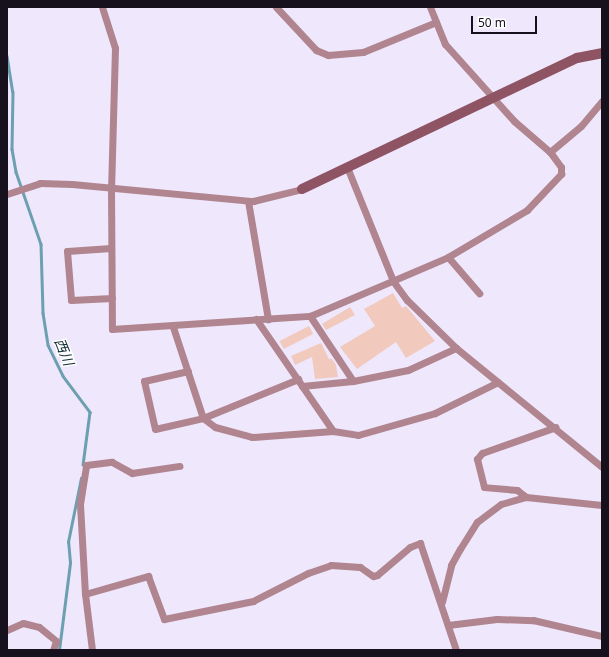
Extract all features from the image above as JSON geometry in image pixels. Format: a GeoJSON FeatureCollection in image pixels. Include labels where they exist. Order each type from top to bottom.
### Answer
{"type":"FeatureCollection","features":[{"type":"Feature","properties":{"kind":"street"},"geometry":{"type":"LineString","coordinates":[[102,7],[115,48],[111,189],[112,329],[173,327],[256,319],[310,316],[448,257],[528,210],[561,174],[561,167],[550,152],[514,121],[445,44],[430,7]]}},
{"type":"Feature","properties":{"kind":"street"},"geometry":{"type":"LineString","coordinates":[[276,7],[316,50],[328,55],[363,52],[436,22]]}},
{"type":"Feature","properties":{"kind":"street"},"geometry":{"type":"LineString","coordinates":[[7,194],[40,183],[248,201],[302,189],[577,58],[602,53]]}},
{"type":"Feature","properties":{"kind":"street"},"geometry":{"type":"LineString","coordinates":[[550,152],[581,126],[602,101]]}},
{"type":"Feature","properties":{"kind":"street"},"geometry":{"type":"LineString","coordinates":[[347,167],[393,281],[407,300],[456,348],[556,427],[602,467]]}},
{"type":"Feature","properties":{"kind":"street"},"geometry":{"type":"LineString","coordinates":[[248,201],[268,319]]}},
{"type":"Feature","properties":{"kind":"street"},"geometry":{"type":"LineString","coordinates":[[111,248],[67,251],[71,300],[112,298]]}},
{"type":"Feature","properties":{"kind":"street"},"geometry":{"type":"LineString","coordinates":[[448,257],[479,293]]}},
{"type":"Feature","properties":{"kind":"street"},"geometry":{"type":"LineString","coordinates":[[310,316],[353,381]]}},
{"type":"Feature","properties":{"kind":"street"},"geometry":{"type":"LineString","coordinates":[[256,319],[333,431]]}},
{"type":"Feature","properties":{"kind":"street"},"geometry":{"type":"LineString","coordinates":[[173,327],[203,418],[215,427],[252,437],[333,431],[358,435],[412,422],[498,382]]}},
{"type":"Feature","properties":{"kind":"street"},"geometry":{"type":"LineString","coordinates":[[302,386],[353,381],[408,370],[456,348]]}},
{"type":"Feature","properties":{"kind":"street"},"geometry":{"type":"LineString","coordinates":[[188,371],[144,381],[155,429],[203,418],[298,378]]}},
{"type":"Feature","properties":{"kind":"street"},"geometry":{"type":"LineString","coordinates":[[526,498],[517,490],[484,487],[477,459],[482,453],[556,427]]}},
{"type":"Feature","properties":{"kind":"street"},"geometry":{"type":"LineString","coordinates":[[92,650],[85,594],[80,504],[86,465],[112,462],[132,473],[179,466]]}},
{"type":"Feature","properties":{"kind":"street"},"geometry":{"type":"LineString","coordinates":[[442,602],[451,565],[477,522],[501,504],[526,498],[602,505]]}},
{"type":"Feature","properties":{"kind":"street"},"geometry":{"type":"LineString","coordinates":[[85,594],[148,576],[164,619],[254,601],[308,573],[331,566],[350,565],[377,575],[410,546],[420,543],[442,602],[456,650]]}},
{"type":"Feature","properties":{"kind":"street"},"geometry":{"type":"LineString","coordinates":[[448,625],[497,619],[533,620],[602,636]]}},
{"type":"Feature","properties":{"kind":"street"},"geometry":{"type":"LineString","coordinates":[[7,630],[24,623],[39,627],[56,641],[53,650]]}},
{"type":"Feature","properties":{"kind":"building"},"geometry":{"type":"Polygon","coordinates":[[[393,293],[402,308],[406,306],[435,341],[406,358],[396,342],[357,369],[340,347],[375,326],[364,309],[393,293]]]}},
{"type":"Feature","properties":{"kind":"building"},"geometry":{"type":"Polygon","coordinates":[[[350,307],[355,315],[326,330],[322,324],[350,307]]]}},
{"type":"Feature","properties":{"kind":"building"},"geometry":{"type":"Polygon","coordinates":[[[309,326],[313,334],[284,349],[280,341],[309,326]]]}},
{"type":"Feature","properties":{"kind":"building"},"geometry":{"type":"Polygon","coordinates":[[[321,343],[329,359],[332,359],[336,365],[338,377],[315,379],[312,357],[295,365],[291,356],[321,343]]]}},
{"type":"Feature","properties":{"kind":"waterway","name":"西川"},"geometry":{"type":"LineString","coordinates":[[7,56],[13,92],[12,149],[16,172],[41,244],[43,313],[48,345],[63,376],[90,412],[83,465]]}},
{"type":"Feature","properties":{"kind":"waterway","name":"西川"},"geometry":{"type":"LineString","coordinates":[[59,650],[70,563],[68,542],[81,478]]}}]}
